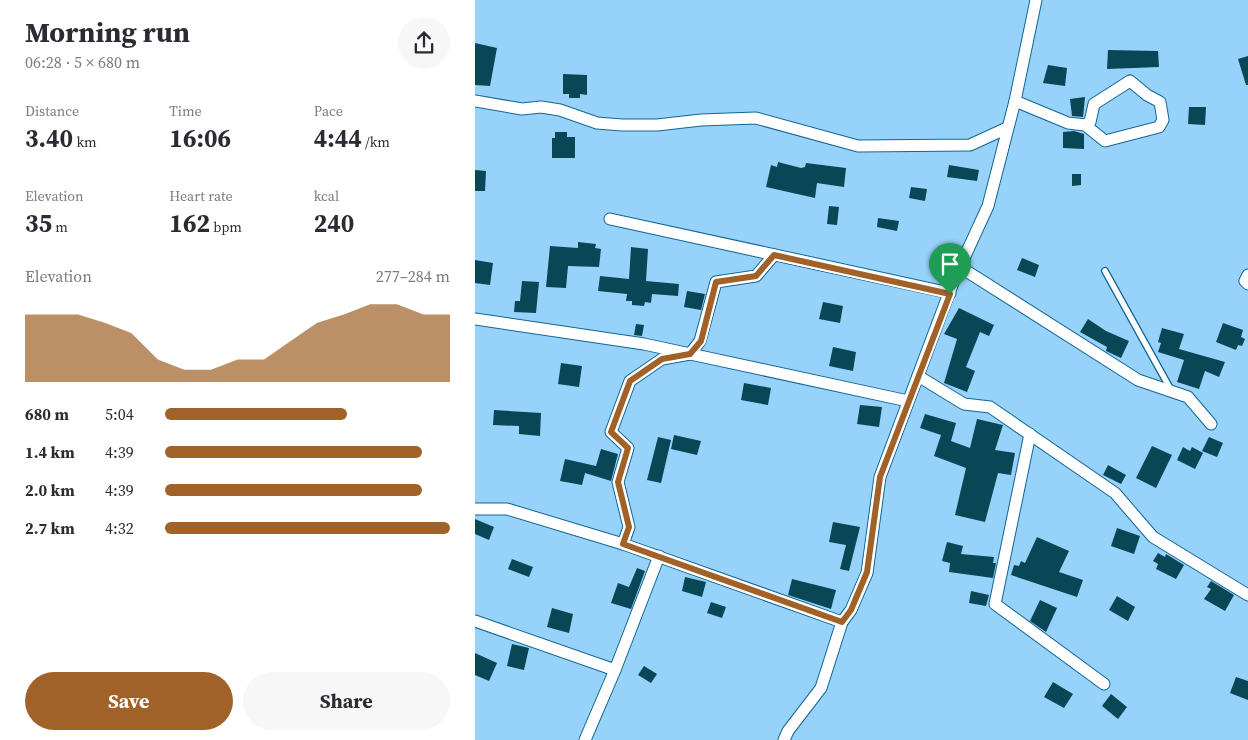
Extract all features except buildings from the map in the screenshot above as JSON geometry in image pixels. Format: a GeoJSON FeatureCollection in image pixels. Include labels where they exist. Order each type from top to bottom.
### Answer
{"type":"FeatureCollection","features":[{"type":"Feature","properties":{"kind":"street"},"geometry":{"type":"LineString","coordinates":[[784,740],[788,731],[821,688],[842,622],[851,610],[867,572],[880,477],[960,268],[988,206],[1015,100],[1036,0]]}},
{"type":"Feature","properties":{"kind":"street"},"geometry":{"type":"LineString","coordinates":[[1015,100],[1068,123],[1085,125],[1105,141],[1159,128],[1163,120],[1160,102],[1147,95],[1130,80],[1094,104],[1090,122],[1085,125]]}},
{"type":"Feature","properties":{"kind":"street"},"geometry":{"type":"LineString","coordinates":[[475,101],[522,109],[541,107],[560,110],[597,123],[622,125],[657,125],[701,120],[756,118],[858,146],[970,145],[1007,128]]}},
{"type":"Feature","properties":{"kind":"street"},"geometry":{"type":"LineString","coordinates":[[610,219],[950,294]]}},
{"type":"Feature","properties":{"kind":"street"},"geometry":{"type":"LineString","coordinates":[[623,544],[629,527],[618,482],[628,448],[611,432],[630,381],[662,359],[690,354],[701,341],[716,282],[756,276],[774,255]]}},
{"type":"Feature","properties":{"kind":"street"},"geometry":{"type":"LineString","coordinates":[[960,268],[1137,380],[1188,397],[1211,424]]}},
{"type":"Feature","properties":{"kind":"street"},"geometry":{"type":"LineString","coordinates":[[1248,274],[1245,281],[1248,284]]}},
{"type":"Feature","properties":{"kind":"street"},"geometry":{"type":"LineString","coordinates":[[475,319],[644,344],[908,401]]}},
{"type":"Feature","properties":{"kind":"street"},"geometry":{"type":"LineString","coordinates":[[918,376],[964,404],[990,407],[1115,493],[1153,536],[1248,595]]}},
{"type":"Feature","properties":{"kind":"street"},"geometry":{"type":"LineString","coordinates":[[1030,434],[995,604],[1105,684]]}},
{"type":"Feature","properties":{"kind":"street"},"geometry":{"type":"LineString","coordinates":[[475,509],[507,509],[623,544],[842,622]]}},
{"type":"Feature","properties":{"kind":"street"},"geometry":{"type":"LineString","coordinates":[[585,740],[615,670],[659,556]]}},
{"type":"Feature","properties":{"kind":"street"},"geometry":{"type":"LineString","coordinates":[[475,621],[615,670]]}},
{"type":"Feature","properties":{"kind":"lane"},"geometry":{"type":"LineString","coordinates":[[1105,271],[1172,392]]}},
{"type":"Feature","properties":{"kind":"route"},"geometry":{"type":"LineString","coordinates":[[774,255],[950,294],[880,477],[867,572],[851,610],[842,622],[623,544],[629,527],[618,482],[628,448],[611,432],[630,381],[662,359],[690,354],[701,341],[716,282],[756,276],[774,255]]}}]}
